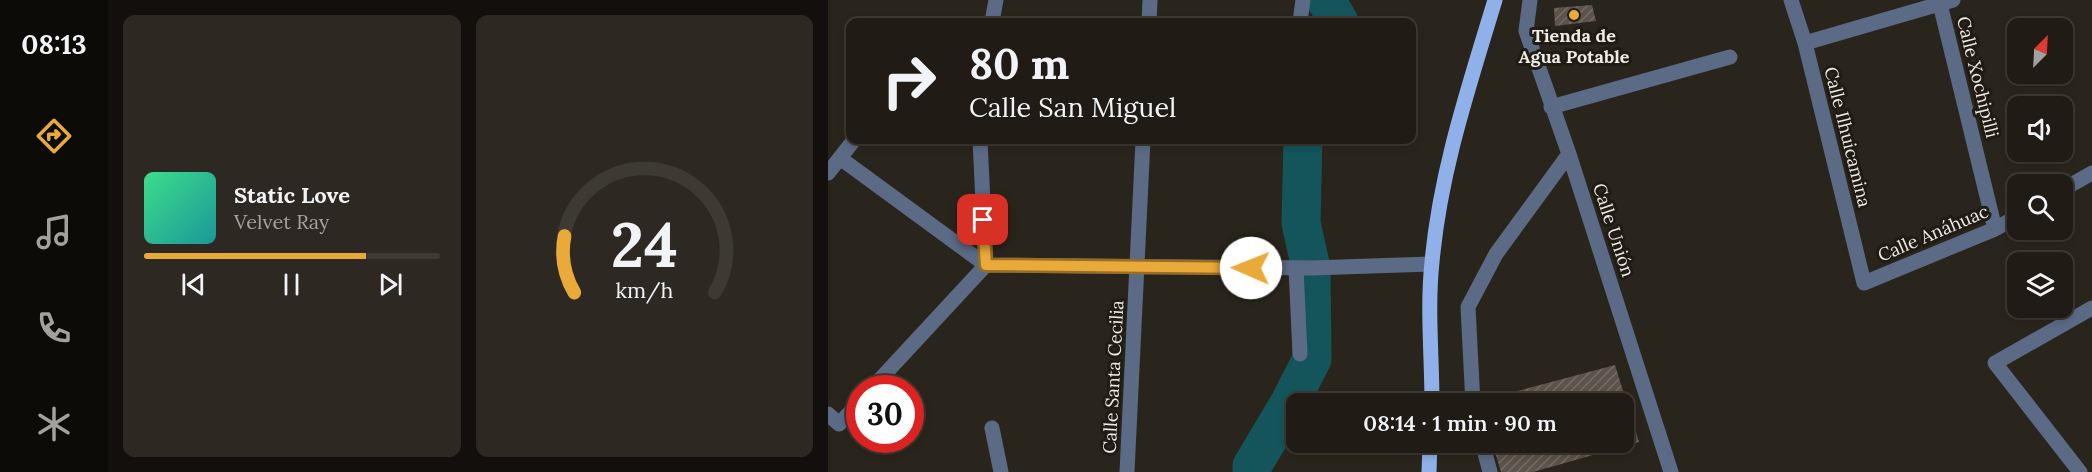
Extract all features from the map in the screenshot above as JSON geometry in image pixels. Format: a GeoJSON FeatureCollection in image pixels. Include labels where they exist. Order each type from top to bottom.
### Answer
{"type":"FeatureCollection","features":[{"type":"Feature","properties":{"kind":"main road"},"geometry":{"type":"LineString","coordinates":[[1432,393],[1431,264],[1440,199],[1450,153],[1495,0]]}},
{"type":"Feature","properties":{"kind":"main road"},"geometry":{"type":"LineString","coordinates":[[1429,472],[1430,453]]}},
{"type":"Feature","properties":{"kind":"street"},"geometry":{"type":"LineString","coordinates":[[993,18],[996,0]]}},
{"type":"Feature","properties":{"kind":"street"},"geometry":{"type":"LineString","coordinates":[[1149,18],[1150,0]]}},
{"type":"Feature","properties":{"kind":"street"},"geometry":{"type":"LineString","coordinates":[[1301,18],[1303,0]]}},
{"type":"Feature","properties":{"kind":"street","name":"Calle Unión"},"geometry":{"type":"LineString","coordinates":[[1530,0],[1526,32],[1569,154],[1671,472]]}},
{"type":"Feature","properties":{"kind":"street","name":"Calle Ilhuicamina"},"geometry":{"type":"LineString","coordinates":[[1791,0],[1805,43],[1864,283]]}},
{"type":"Feature","properties":{"kind":"street"},"geometry":{"type":"LineString","coordinates":[[1805,43],[1947,2]]}},
{"type":"Feature","properties":{"kind":"street","name":"Calle Xochipilli"},"geometry":{"type":"LineString","coordinates":[[1947,2],[1995,229]]}},
{"type":"Feature","properties":{"kind":"street"},"geometry":{"type":"LineString","coordinates":[[1551,107],[1730,57]]}},
{"type":"Feature","properties":{"kind":"street"},"geometry":{"type":"LineString","coordinates":[[828,173],[851,144]]}},
{"type":"Feature","properties":{"kind":"street"},"geometry":{"type":"LineString","coordinates":[[884,375],[986,265],[980,144]]}},
{"type":"Feature","properties":{"kind":"street","name":"Calle Santa Cecilia"},"geometry":{"type":"LineString","coordinates":[[1128,472],[1143,144]]}},
{"type":"Feature","properties":{"kind":"street"},"geometry":{"type":"LineString","coordinates":[[1472,393],[1468,308],[1496,254],[1569,154]]}},
{"type":"Feature","properties":{"kind":"street"},"geometry":{"type":"LineString","coordinates":[[840,158],[986,265],[1296,268],[1431,264]]}},
{"type":"Feature","properties":{"kind":"street"},"geometry":{"type":"LineString","coordinates":[[2073,184],[2092,173]]}},
{"type":"Feature","properties":{"kind":"street","name":"Calle Anáhuac"},"geometry":{"type":"LineString","coordinates":[[1864,283],[2007,222]]}},
{"type":"Feature","properties":{"kind":"street"},"geometry":{"type":"LineString","coordinates":[[1296,268],[1300,354]]}},
{"type":"Feature","properties":{"kind":"street"},"geometry":{"type":"LineString","coordinates":[[2080,472],[1995,363],[2092,308]]}},
{"type":"Feature","properties":{"kind":"street"},"geometry":{"type":"LineString","coordinates":[[992,428],[1001,472]]}},
{"type":"Feature","properties":{"kind":"street"},"geometry":{"type":"LineString","coordinates":[[1485,453],[1490,472]]}},
{"type":"Feature","properties":{"kind":"building","name":"Tienda de Agua Potable"},"geometry":{"type":"Polygon","coordinates":[[[1592,5],[1596,21],[1555,26],[1554,8],[1592,5]]]}},
{"type":"Feature","properties":{"kind":"building"},"geometry":{"type":"Polygon","coordinates":[[[1615,365],[1624,393],[1510,393],[1615,365]]]}},
{"type":"Feature","properties":{"kind":"building"},"geometry":{"type":"Polygon","coordinates":[[[1634,426],[1639,442],[1634,443],[1634,426]]]}},
{"type":"Feature","properties":{"kind":"building"},"geometry":{"type":"Polygon","coordinates":[[[1495,453],[1600,453],[1533,472],[1501,472],[1495,453]]]}},
{"type":"Feature","properties":{"kind":"waterway"},"geometry":{"type":"LineString","coordinates":[[1326,0],[1337,18]]}},
{"type":"Feature","properties":{"kind":"waterway"},"geometry":{"type":"LineString","coordinates":[[1252,472],[1252,466],[1289,404],[1312,359],[1311,268],[1301,223],[1303,144]]}},
{"type":"Feature","properties":{"kind":"place","name":"Tienda de Agua Potable"},"geometry":{"type":"Point","coordinates":[1574,15]}},
{"type":"Feature","properties":{"kind":"route"},"geometry":{"type":"LineString","coordinates":[[983,220],[986,265],[1251,268]]}}]}
